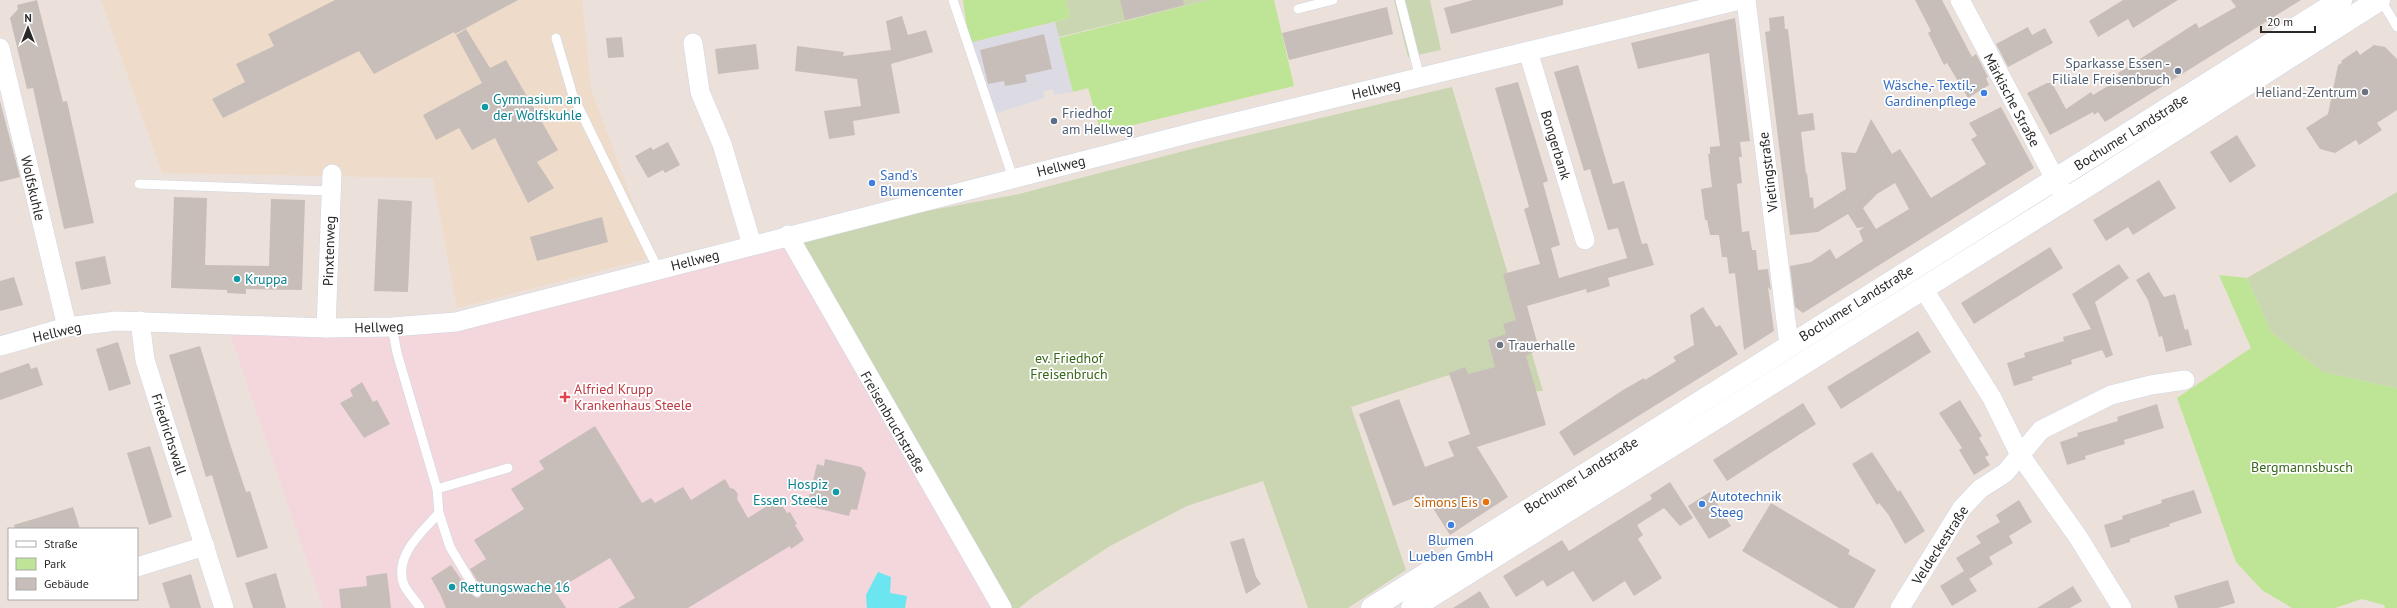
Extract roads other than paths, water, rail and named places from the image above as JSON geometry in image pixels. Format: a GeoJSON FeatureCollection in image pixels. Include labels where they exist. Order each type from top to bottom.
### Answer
{"type":"FeatureCollection","features":[{"type":"Feature","properties":{"kind":"main road","name":"Bochumer Landstraße"},"geometry":{"type":"LineString","coordinates":[[1372,608],[1789,344],[2341,0]]}},
{"type":"Feature","properties":{"kind":"main road","name":"Bochumer Landstraße"},"geometry":{"type":"LineString","coordinates":[[1412,608],[2380,0]]}},
{"type":"Feature","properties":{"kind":"street","name":"Hellweg"},"geometry":{"type":"LineString","coordinates":[[0,346],[67,327],[116,321],[326,328],[392,327],[456,322],[1013,178],[1740,0]]}},
{"type":"Feature","properties":{"kind":"street","name":"Vietingstraße"},"geometry":{"type":"LineString","coordinates":[[1746,0],[1789,344]]}},
{"type":"Feature","properties":{"kind":"street","name":"Märkische Straße"},"geometry":{"type":"LineString","coordinates":[[1960,0],[2054,180],[2066,198]]}},
{"type":"Feature","properties":{"kind":"street"},"geometry":{"type":"LineString","coordinates":[[692,43],[700,92],[722,144],[752,245]]}},
{"type":"Feature","properties":{"kind":"street","name":"Wolfskuhle"},"geometry":{"type":"LineString","coordinates":[[0,48],[67,327]]}},
{"type":"Feature","properties":{"kind":"street","name":"Bongerbank"},"geometry":{"type":"LineString","coordinates":[[1528,51],[1585,240]]}},
{"type":"Feature","properties":{"kind":"street","name":"Pinxtenweg"},"geometry":{"type":"LineString","coordinates":[[326,328],[331,183]]}},
{"type":"Feature","properties":{"kind":"street","name":"Freisenbruchstraße"},"geometry":{"type":"LineString","coordinates":[[788,236],[1002,608]]}},
{"type":"Feature","properties":{"kind":"street"},"geometry":{"type":"LineString","coordinates":[[1923,288],[1992,398],[2020,455],[2078,537],[2122,608]]}},
{"type":"Feature","properties":{"kind":"street","name":"Friedrichswall"},"geometry":{"type":"LineString","coordinates":[[140,321],[144,360],[224,608]]}},
{"type":"Feature","properties":{"kind":"street","name":"Veldeckestraße"},"geometry":{"type":"LineString","coordinates":[[1900,608],[1962,508],[1980,489],[2005,473],[2041,430],[2111,395],[2151,385],[2186,380]]}},
{"type":"Feature","properties":{"kind":"street"},"geometry":{"type":"LineString","coordinates":[[138,567],[205,546]]}},
{"type":"Feature","properties":{"kind":"lane"},"geometry":{"type":"LineString","coordinates":[[953,0],[1013,178]]}},
{"type":"Feature","properties":{"kind":"lane"},"geometry":{"type":"LineString","coordinates":[[1298,9],[1333,0]]}},
{"type":"Feature","properties":{"kind":"lane"},"geometry":{"type":"LineString","coordinates":[[1400,0],[1420,78]]}},
{"type":"Feature","properties":{"kind":"lane"},"geometry":{"type":"LineString","coordinates":[[2380,0],[2397,27]]}},
{"type":"Feature","properties":{"kind":"lane"},"geometry":{"type":"LineString","coordinates":[[556,38],[572,96],[658,269]]}},
{"type":"Feature","properties":{"kind":"lane"},"geometry":{"type":"LineString","coordinates":[[140,184],[331,183]]}},
{"type":"Feature","properties":{"kind":"lane"},"geometry":{"type":"LineString","coordinates":[[392,327],[397,353],[437,489],[439,513],[450,547],[477,592]]}},
{"type":"Feature","properties":{"kind":"lane"},"geometry":{"type":"LineString","coordinates":[[437,489],[508,468]]}},
{"type":"Feature","properties":{"kind":"lane"},"geometry":{"type":"LineString","coordinates":[[420,608],[404,585],[402,565],[409,546],[439,513]]}},
{"type":"Feature","properties":{"kind":"water"},"geometry":{"type":"Polygon","coordinates":[[[878,572],[891,577],[890,593],[907,596],[905,608],[867,608],[866,595],[878,572]]]}},
{"type":"Feature","properties":{"kind":"place","name":"Sparkasse Essen - Filiale Freisenbruch"},"geometry":{"type":"Point","coordinates":[2178,71]}},
{"type":"Feature","properties":{"kind":"place","name":"Heliand-Zentrum"},"geometry":{"type":"Point","coordinates":[2365,92]}},
{"type":"Feature","properties":{"kind":"place","name":"Wäsche,- Textil,- Gardinenpflege"},"geometry":{"type":"Point","coordinates":[1984,93]}},
{"type":"Feature","properties":{"kind":"place","name":"Gymnasium an der Wolfskuhle"},"geometry":{"type":"Point","coordinates":[485,107]}},
{"type":"Feature","properties":{"kind":"place","name":"Friedhof am Hellweg"},"geometry":{"type":"Point","coordinates":[1054,121]}},
{"type":"Feature","properties":{"kind":"place","name":"Sand's Blumencenter"},"geometry":{"type":"Point","coordinates":[872,183]}},
{"type":"Feature","properties":{"kind":"place","name":"Kruppa"},"geometry":{"type":"Point","coordinates":[237,279]}},
{"type":"Feature","properties":{"kind":"place","name":"Trauerhalle"},"geometry":{"type":"Point","coordinates":[1500,345]}},
{"type":"Feature","properties":{"kind":"place","name":"Alfried Krupp Krankenhaus Steele"},"geometry":{"type":"Point","coordinates":[565,397]}},
{"type":"Feature","properties":{"kind":"place","name":"Hospiz Essen Steele"},"geometry":{"type":"Point","coordinates":[836,492]}},
{"type":"Feature","properties":{"kind":"place","name":"Simons Eis"},"geometry":{"type":"Point","coordinates":[1486,502]}},
{"type":"Feature","properties":{"kind":"place","name":"Autotechnik Steeg"},"geometry":{"type":"Point","coordinates":[1702,504]}},
{"type":"Feature","properties":{"kind":"place","name":"Blumen Lueben GmbH"},"geometry":{"type":"Point","coordinates":[1451,525]}},
{"type":"Feature","properties":{"kind":"place","name":"Rettungswache 16"},"geometry":{"type":"Point","coordinates":[452,587]}},
{"type":"Feature","properties":{"kind":"park label","name":"ev. Friedhof Freisenbruch"},"geometry":{"type":"Point","coordinates":[1069,366]}},
{"type":"Feature","properties":{"kind":"park label","name":"Bergmannsbusch"},"geometry":{"type":"Point","coordinates":[2302,467]}}]}
